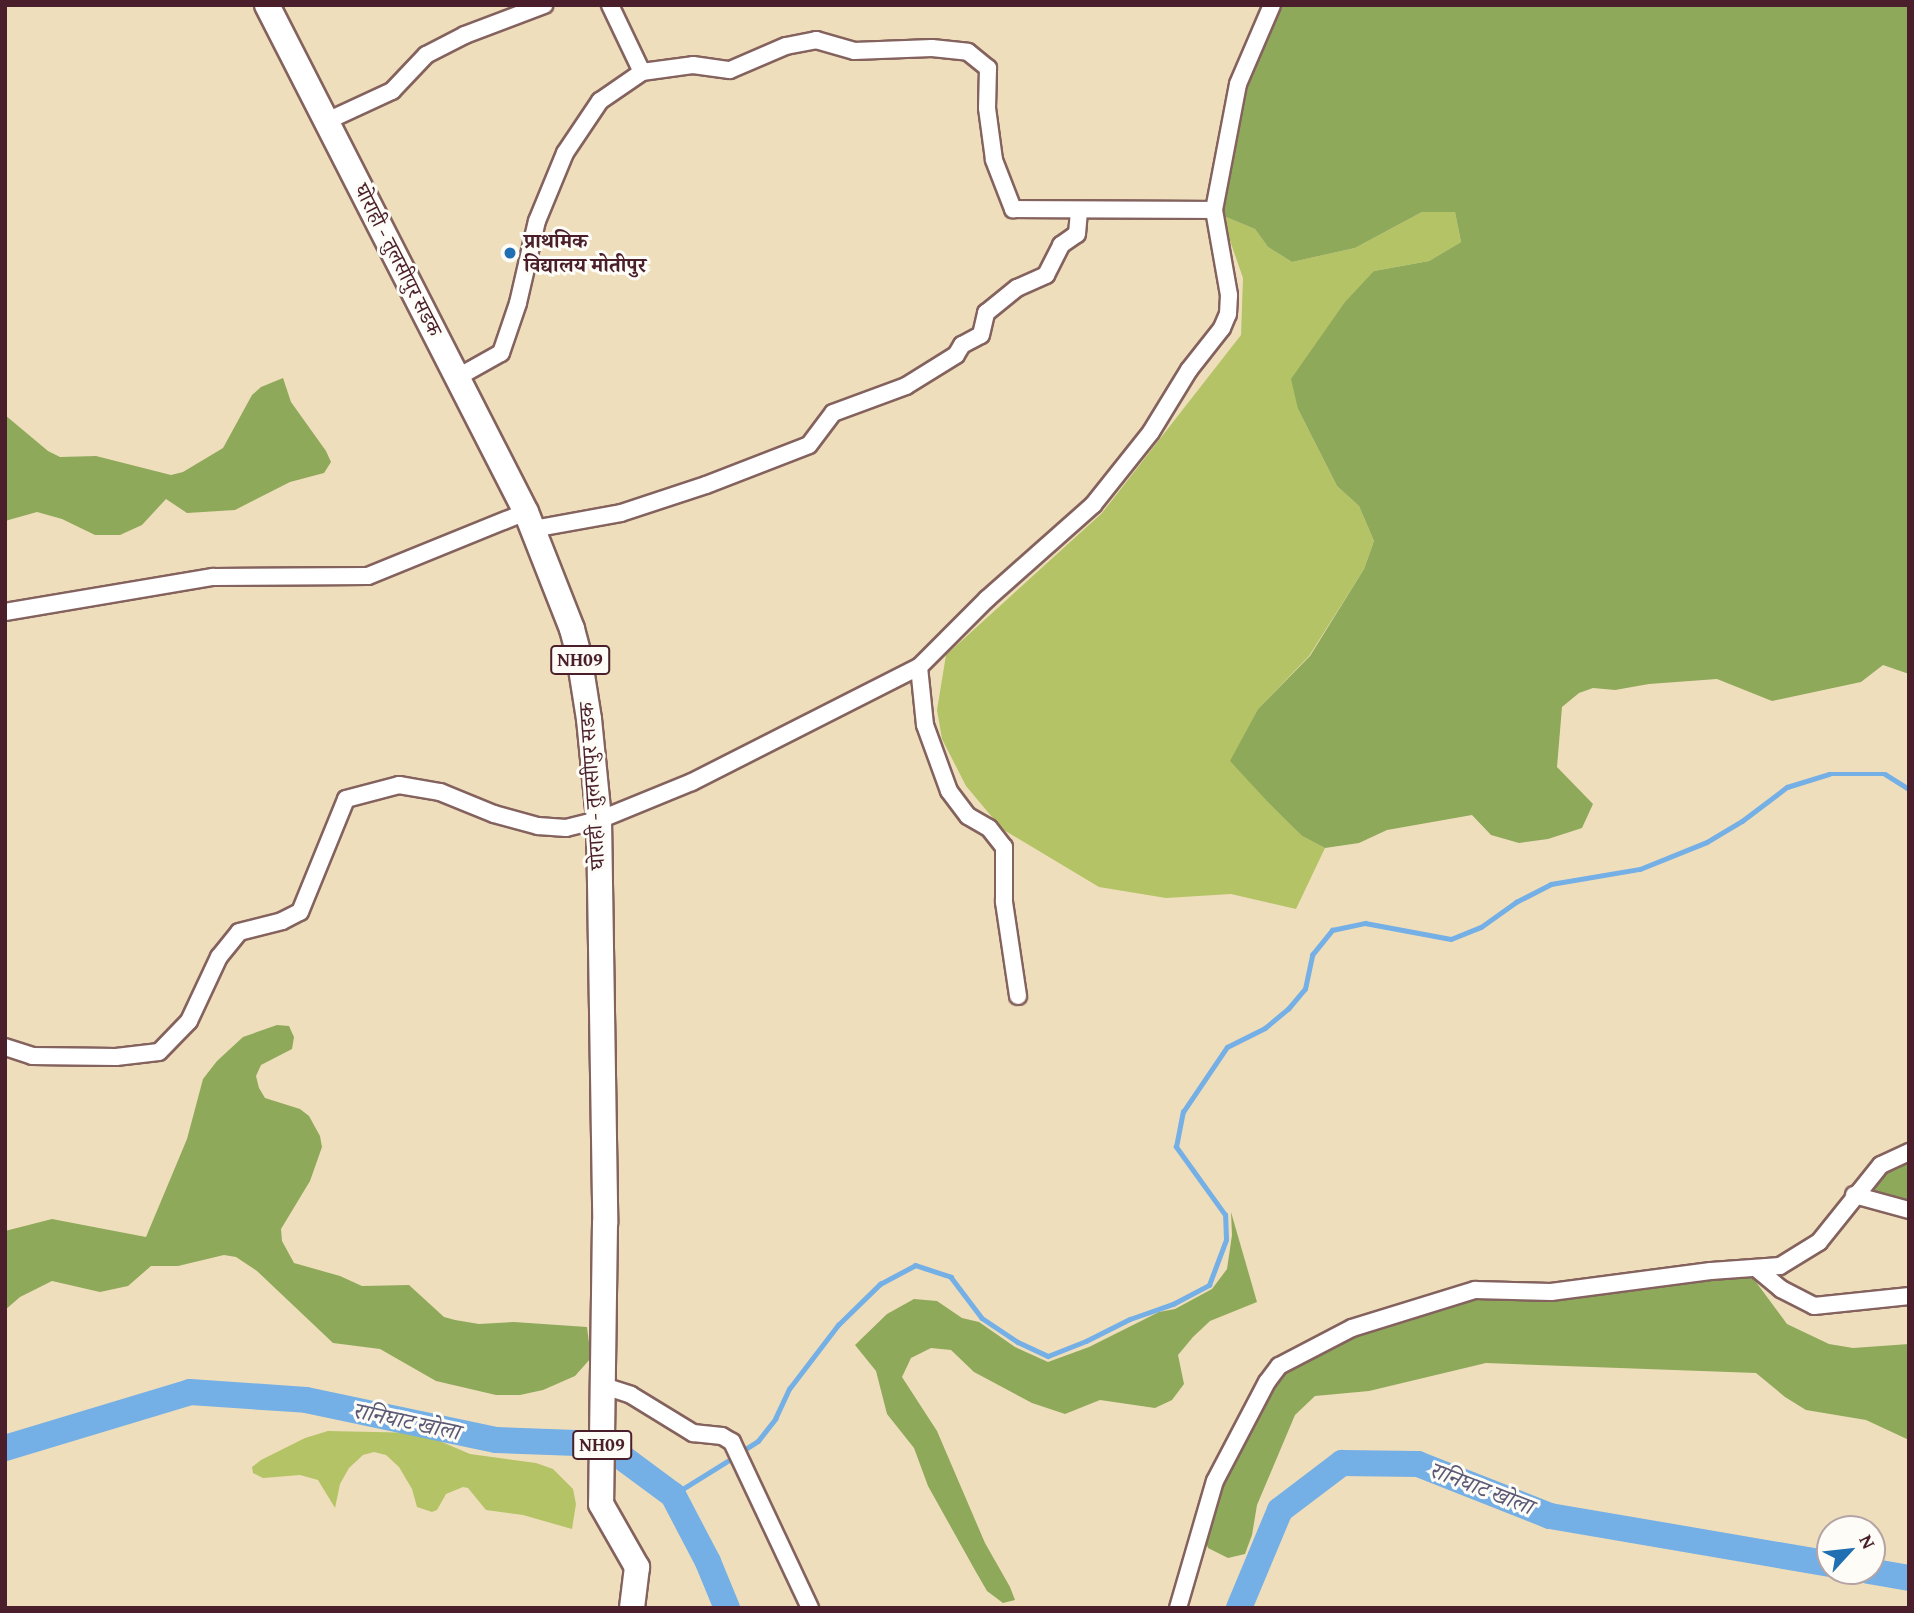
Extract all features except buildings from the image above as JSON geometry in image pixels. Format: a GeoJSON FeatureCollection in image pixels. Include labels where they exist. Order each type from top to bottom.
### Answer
{"type":"FeatureCollection","features":[{"type":"Feature","properties":{"kind":"main road","name":"घोराही - तुलसीपुर सडक"},"geometry":{"type":"LineString","coordinates":[[267,5],[530,521],[572,629],[579,656],[589,719],[599,820],[604,1386]]}},
{"type":"Feature","properties":{"kind":"main road","name":"NH09"},"geometry":{"type":"LineString","coordinates":[[604,1386],[601,1504],[637,1567],[632,1608]]}},
{"type":"Feature","properties":{"kind":"street"},"geometry":{"type":"LineString","coordinates":[[327,121],[392,91],[426,55],[465,35],[544,5]]}},
{"type":"Feature","properties":{"kind":"street"},"geometry":{"type":"LineString","coordinates":[[610,5],[642,72]]}},
{"type":"Feature","properties":{"kind":"street"},"geometry":{"type":"LineString","coordinates":[[5,1047],[32,1056],[116,1057],[159,1052],[189,1021],[219,957],[239,932],[282,921],[300,912],[346,799],[399,785],[440,792],[494,814],[538,826],[566,828],[599,820],[692,782],[919,667],[987,599],[1093,505],[1151,432],[1189,370],[1222,328],[1228,314],[1229,295],[1214,209],[1238,84],[1272,5]]}},
{"type":"Feature","properties":{"kind":"street"},"geometry":{"type":"LineString","coordinates":[[458,377],[501,353],[518,303],[537,220],[565,153],[600,101],[642,72],[693,65],[730,70],[786,46],[816,40],[854,51],[932,48],[968,52],[988,68],[986,108],[994,160],[1013,209],[1079,212],[1214,209]]}},
{"type":"Feature","properties":{"kind":"street"},"geometry":{"type":"LineString","coordinates":[[5,612],[214,577],[368,576],[530,521],[621,513],[706,485],[808,445],[833,413],[906,386],[956,355],[962,345],[981,335],[986,313],[1017,288],[1046,275],[1061,245],[1076,234],[1079,212]]}},
{"type":"Feature","properties":{"kind":"street"},"geometry":{"type":"LineString","coordinates":[[919,667],[925,726],[949,791],[968,816],[989,828],[1004,847],[1004,902],[1018,996]]}},
{"type":"Feature","properties":{"kind":"street"},"geometry":{"type":"LineString","coordinates":[[1178,1608],[1215,1481],[1267,1382],[1279,1366],[1352,1328],[1475,1290],[1551,1292],[1780,1266],[1818,1242],[1881,1165],[1909,1152]]}},
{"type":"Feature","properties":{"kind":"street"},"geometry":{"type":"LineString","coordinates":[[1854,1195],[1909,1210]]}},
{"type":"Feature","properties":{"kind":"street"},"geometry":{"type":"LineString","coordinates":[[1756,1268],[1781,1289],[1814,1306],[1909,1296]]}},
{"type":"Feature","properties":{"kind":"street"},"geometry":{"type":"LineString","coordinates":[[604,1386],[631,1395],[693,1433],[722,1436],[732,1442],[810,1608]]}},
{"type":"Feature","properties":{"kind":"green space"},"geometry":{"type":"Polygon","coordinates":[[[1283,5],[1909,5],[1909,674],[1883,665],[1861,682],[1772,701],[1717,679],[1649,684],[1615,690],[1593,688],[1579,693],[1562,707],[1557,767],[1593,804],[1582,828],[1548,839],[1519,843],[1491,835],[1472,815],[1387,830],[1359,843],[1325,848],[1302,836],[1267,801],[1230,761],[1258,709],[1310,656],[1364,569],[1374,541],[1359,506],[1337,486],[1298,409],[1291,379],[1345,302],[1374,271],[1429,261],[1461,242],[1455,212],[1422,212],[1355,248],[1292,262],[1268,247],[1255,229],[1221,215],[1229,155],[1256,58],[1283,5]]]}},
{"type":"Feature","properties":{"kind":"green space"},"geometry":{"type":"Polygon","coordinates":[[[1422,212],[1455,212],[1461,242],[1429,261],[1374,271],[1298,409],[1337,486],[1359,506],[1374,541],[1364,569],[1309,656],[1258,709],[1231,761],[1302,836],[1325,848],[1296,909],[1231,894],[1166,898],[1099,887],[1002,829],[966,786],[942,739],[937,710],[946,655],[1102,513],[1241,335],[1243,278],[1221,215],[1255,229],[1268,247],[1292,262],[1355,248],[1422,212]]]}},
{"type":"Feature","properties":{"kind":"green space"},"geometry":{"type":"Polygon","coordinates":[[[283,378],[291,402],[331,462],[324,473],[290,482],[235,510],[187,513],[166,499],[142,525],[120,535],[95,535],[62,519],[37,512],[5,521],[5,415],[48,451],[60,457],[96,456],[171,475],[183,472],[223,448],[252,395],[261,387],[283,378]]]}},
{"type":"Feature","properties":{"kind":"green space"},"geometry":{"type":"Polygon","coordinates":[[[277,1025],[289,1026],[294,1037],[292,1049],[261,1065],[256,1076],[259,1088],[265,1098],[300,1109],[309,1116],[320,1136],[322,1147],[310,1181],[281,1229],[282,1241],[294,1263],[340,1276],[362,1286],[409,1285],[444,1317],[455,1320],[479,1324],[514,1322],[587,1327],[591,1358],[575,1376],[543,1390],[520,1395],[496,1395],[436,1381],[380,1349],[333,1343],[257,1271],[236,1257],[224,1255],[178,1266],[151,1266],[128,1286],[100,1292],[52,1281],[20,1297],[5,1310],[5,1231],[52,1219],[146,1237],[187,1139],[203,1079],[217,1061],[243,1037],[277,1025]]]}},
{"type":"Feature","properties":{"kind":"green space"},"geometry":{"type":"Polygon","coordinates":[[[1909,1157],[1909,1203],[1866,1189],[1885,1168],[1909,1157]]]}},
{"type":"Feature","properties":{"kind":"green space"},"geometry":{"type":"Polygon","coordinates":[[[1231,1212],[1257,1302],[1210,1321],[1193,1337],[1178,1355],[1184,1384],[1172,1400],[1155,1408],[1100,1400],[1065,1414],[1032,1403],[974,1372],[951,1350],[931,1348],[911,1358],[902,1377],[937,1431],[985,1543],[1010,1587],[1015,1600],[1003,1603],[987,1591],[976,1572],[928,1486],[914,1448],[887,1414],[876,1371],[855,1345],[887,1314],[914,1299],[937,1301],[962,1318],[979,1322],[1015,1347],[1048,1362],[1089,1347],[1159,1312],[1175,1309],[1212,1289],[1227,1269],[1232,1235],[1231,1212]]]}},
{"type":"Feature","properties":{"kind":"green space"},"geometry":{"type":"Polygon","coordinates":[[[1753,1278],[1787,1324],[1829,1344],[1853,1348],[1909,1344],[1909,1440],[1866,1420],[1806,1410],[1756,1373],[1486,1363],[1369,1391],[1315,1396],[1295,1415],[1257,1505],[1252,1535],[1245,1554],[1228,1558],[1208,1548],[1205,1539],[1221,1491],[1261,1405],[1286,1370],[1325,1347],[1480,1297],[1555,1301],[1708,1280],[1753,1278]]]}},
{"type":"Feature","properties":{"kind":"green space"},"geometry":{"type":"Polygon","coordinates":[[[328,1431],[421,1433],[470,1454],[536,1463],[553,1469],[573,1489],[576,1504],[572,1529],[523,1515],[486,1510],[468,1488],[463,1487],[446,1494],[437,1510],[432,1512],[417,1507],[412,1489],[399,1467],[386,1455],[374,1452],[363,1455],[349,1468],[340,1484],[335,1508],[318,1480],[300,1475],[263,1478],[253,1473],[252,1467],[261,1460],[305,1438],[328,1431]]]}},
{"type":"Feature","properties":{"kind":"waterway"},"geometry":{"type":"LineString","coordinates":[[741,1452],[758,1441],[775,1419],[789,1389],[838,1325],[880,1284],[915,1265],[951,1277],[982,1318],[1018,1342],[1048,1356],[1130,1319],[1173,1304],[1209,1285],[1226,1240],[1225,1215],[1176,1147],[1183,1112],[1227,1047],[1265,1028],[1288,1009],[1305,989],[1312,955],[1332,930],[1365,923],[1451,939],[1481,927],[1516,902],[1551,884],[1640,869],[1707,842],[1742,821],[1787,787],[1829,774],[1885,774],[1909,789]]}},
{"type":"Feature","properties":{"kind":"waterway","name":"रानिघाट खोला"},"geometry":{"type":"LineString","coordinates":[[5,1448],[190,1392],[306,1400],[496,1440],[604,1444],[673,1495],[708,1562],[727,1608]]}},
{"type":"Feature","properties":{"kind":"waterway"},"geometry":{"type":"LineString","coordinates":[[673,1495],[734,1457]]}},
{"type":"Feature","properties":{"kind":"waterway","name":"रानिघाट खोला"},"geometry":{"type":"LineString","coordinates":[[1239,1608],[1280,1510],[1342,1463],[1418,1464],[1550,1516],[1816,1562]]}},
{"type":"Feature","properties":{"kind":"waterway"},"geometry":{"type":"LineString","coordinates":[[1886,1574],[1909,1578]]}},
{"type":"Feature","properties":{"kind":"place","name":"प्राथमिक विद्यालय मोतीपुर"},"geometry":{"type":"Point","coordinates":[510,253]}}]}
